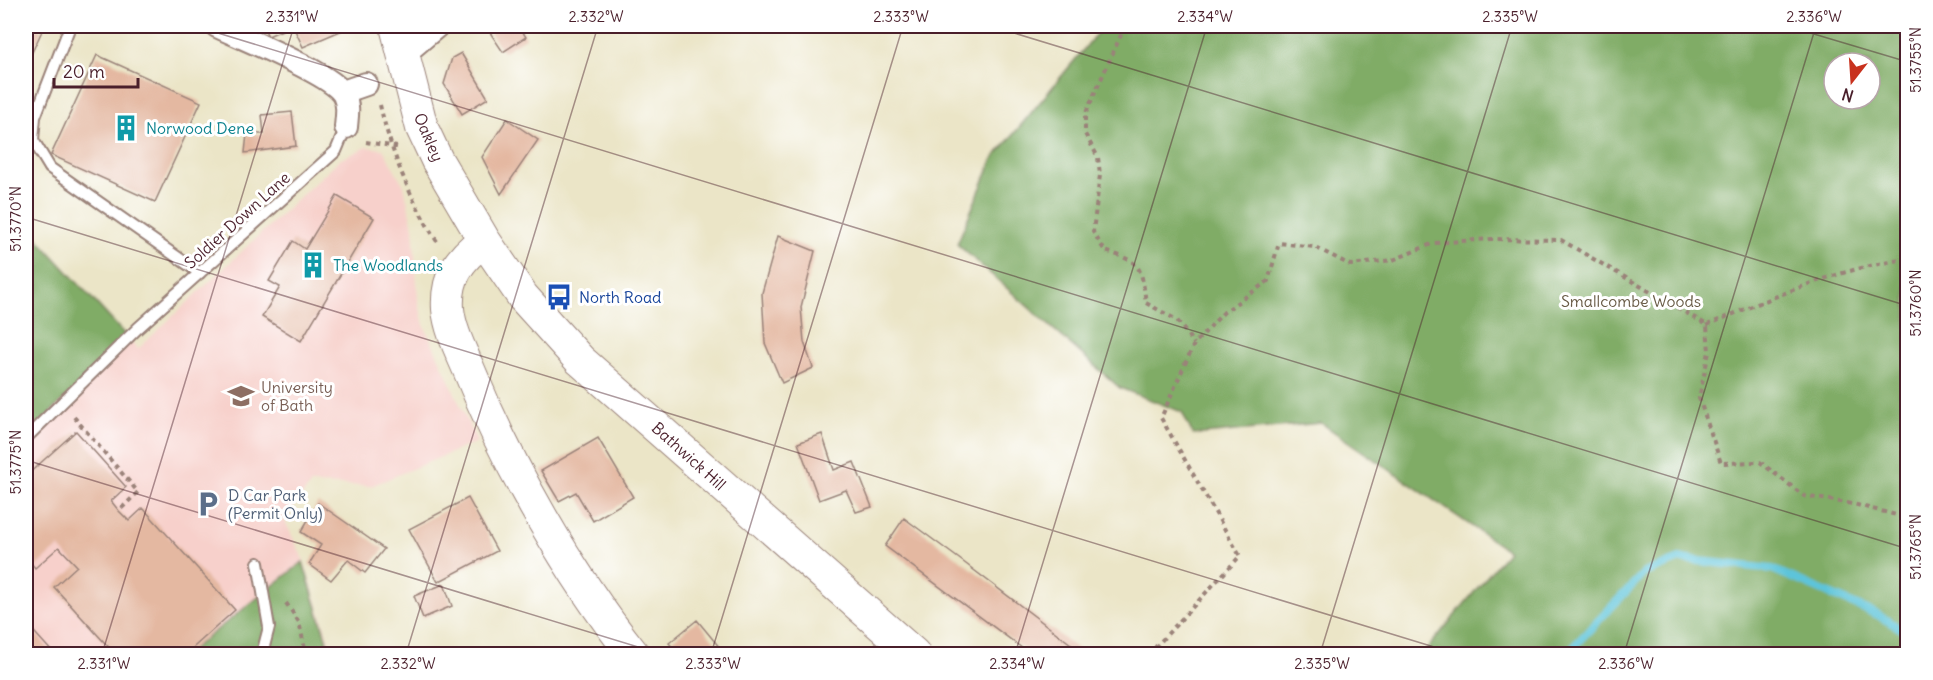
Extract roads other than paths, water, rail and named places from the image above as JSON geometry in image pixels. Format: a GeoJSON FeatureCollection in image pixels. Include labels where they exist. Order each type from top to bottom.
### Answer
{"type":"FeatureCollection","features":[{"type":"Feature","properties":{"kind":"street"},"geometry":{"type":"LineString","coordinates":[[218,26],[325,77],[343,92],[348,107],[344,133]]}},
{"type":"Feature","properties":{"kind":"street"},"geometry":{"type":"LineString","coordinates":[[400,40],[437,26]]}},
{"type":"Feature","properties":{"kind":"street","name":"Oakley"},"geometry":{"type":"LineString","coordinates":[[400,40],[422,128],[437,160],[483,240]]}},
{"type":"Feature","properties":{"kind":"street"},"geometry":{"type":"LineString","coordinates":[[343,92],[372,92]]}},
{"type":"Feature","properties":{"kind":"street"},"geometry":{"type":"LineString","coordinates":[[483,240],[463,256],[455,270],[448,309],[454,332],[485,409],[551,534],[633,654]]}},
{"type":"Feature","properties":{"kind":"street","name":"Bathwick Hill"},"geometry":{"type":"LineString","coordinates":[[483,240],[523,297],[580,360],[914,654]]}},
{"type":"Feature","properties":{"kind":"lane"},"geometry":{"type":"LineString","coordinates":[[70,26],[35,117],[33,140],[51,168],[200,273]]}},
{"type":"Feature","properties":{"kind":"lane","name":"Soldier Down Lane"},"geometry":{"type":"LineString","coordinates":[[26,438],[138,328],[336,151],[344,133]]}},
{"type":"Feature","properties":{"kind":"lane"},"geometry":{"type":"LineString","coordinates":[[258,563],[269,627],[262,654]]}},
{"type":"Feature","properties":{"kind":"waterway"},"geometry":{"type":"LineString","coordinates":[[1570,650],[1644,573],[1680,559],[1772,569],[1878,615],[1908,633]]}},
{"type":"Feature","properties":{"kind":"place","name":"Norwood Dene"},"geometry":{"type":"Point","coordinates":[126,128]}},
{"type":"Feature","properties":{"kind":"place","name":"The Woodlands"},"geometry":{"type":"Point","coordinates":[313,265]}},
{"type":"Feature","properties":{"kind":"place","name":"North Road"},"geometry":{"type":"Point","coordinates":[559,297]}},
{"type":"Feature","properties":{"kind":"place","name":"University of Bath"},"geometry":{"type":"Point","coordinates":[241,396]}},
{"type":"Feature","properties":{"kind":"place","name":"D Car Park (Permit Only)"},"geometry":{"type":"Point","coordinates":[208,504]}},
{"type":"Feature","properties":{"kind":"park label","name":"Smallcombe Woods"},"geometry":{"type":"Point","coordinates":[1631,301]}}]}
